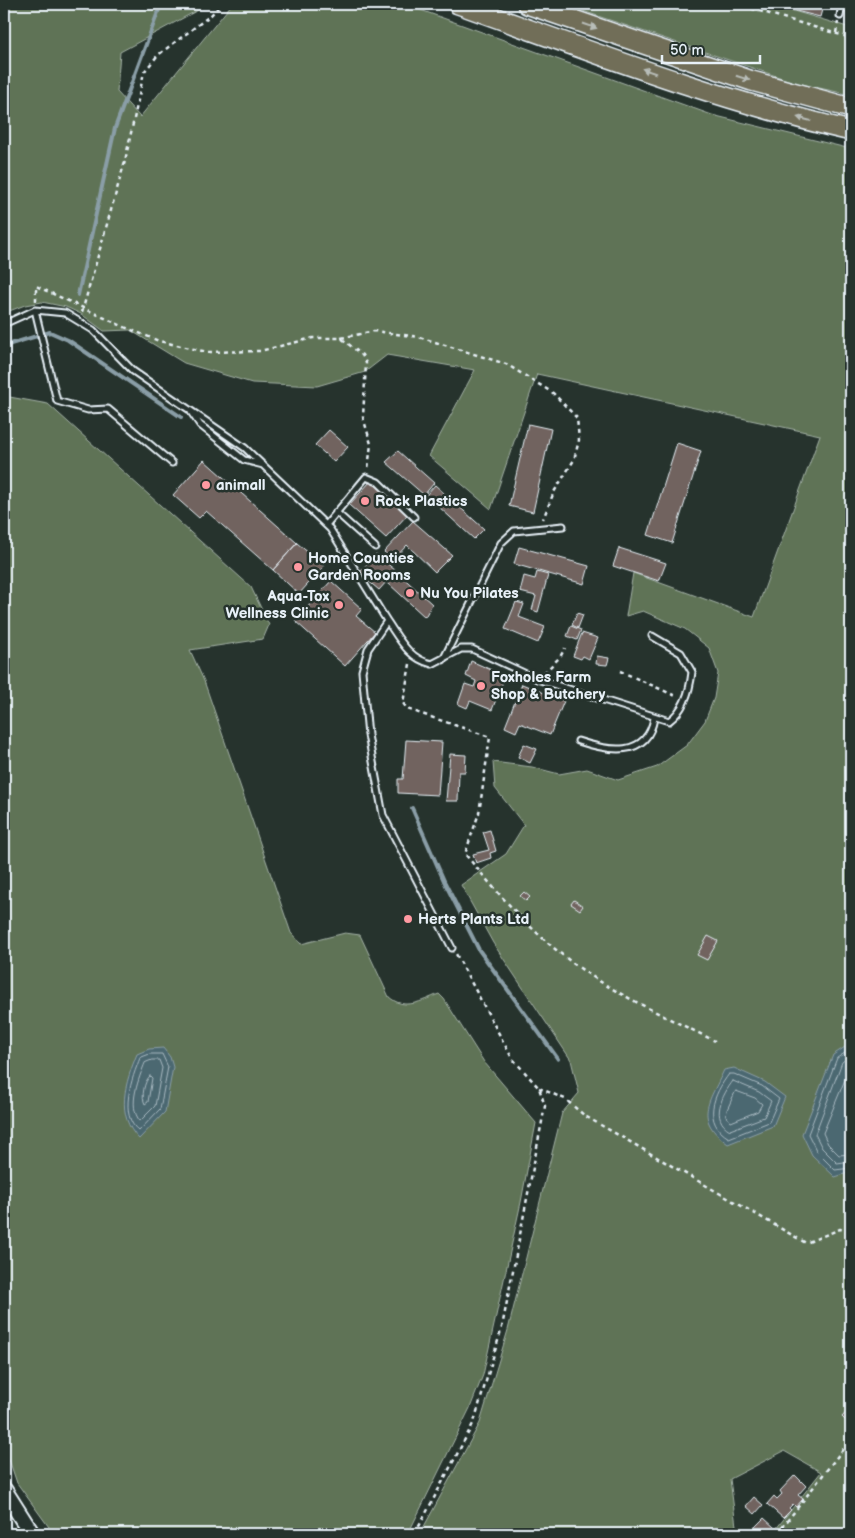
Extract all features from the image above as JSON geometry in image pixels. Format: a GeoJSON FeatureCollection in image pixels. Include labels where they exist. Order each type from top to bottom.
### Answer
{"type":"FeatureCollection","features":[{"type":"Feature","properties":{"kind":"highway"},"geometry":{"type":"LineString","coordinates":[[458,4],[666,77],[745,102],[851,131]]}},
{"type":"Feature","properties":{"kind":"highway"},"geometry":{"type":"LineString","coordinates":[[527,4],[742,78],[851,108]]}},
{"type":"Feature","properties":{"kind":"main road"},"geometry":{"type":"LineString","coordinates":[[4,1490],[32,1534]]}},
{"type":"Feature","properties":{"kind":"lane"},"geometry":{"type":"LineString","coordinates":[[840,16],[842,4]]}},
{"type":"Feature","properties":{"kind":"lane"},"geometry":{"type":"LineString","coordinates":[[36,310],[58,401],[88,410],[108,409],[172,463]]}},
{"type":"Feature","properties":{"kind":"lane"},"geometry":{"type":"LineString","coordinates":[[4,324],[36,310],[65,313],[81,321],[133,371],[245,448],[326,525],[387,621],[411,655],[419,661],[432,664],[467,648],[537,679],[654,718],[669,721],[676,716],[684,700],[691,681],[692,672],[688,662],[681,653],[652,636]]}},
{"type":"Feature","properties":{"kind":"lane"},"geometry":{"type":"LineString","coordinates":[[188,407],[200,425],[244,460],[264,465]]}},
{"type":"Feature","properties":{"kind":"lane"},"geometry":{"type":"LineString","coordinates":[[326,525],[366,477],[378,482],[414,517]]}},
{"type":"Feature","properties":{"kind":"lane"},"geometry":{"type":"LineString","coordinates":[[336,512],[375,547]]}},
{"type":"Feature","properties":{"kind":"lane"},"geometry":{"type":"LineString","coordinates":[[443,660],[501,543],[514,531],[563,526]]}},
{"type":"Feature","properties":{"kind":"lane"},"geometry":{"type":"LineString","coordinates":[[387,621],[368,648],[362,671],[368,735],[383,815],[452,948]]}},
{"type":"Feature","properties":{"kind":"lane"},"geometry":{"type":"LineString","coordinates":[[578,741],[611,750],[627,748],[641,743],[648,738],[652,732],[654,718]]}},
{"type":"Feature","properties":{"kind":"path"},"geometry":{"type":"LineString","coordinates":[[81,321],[125,162],[144,72],[158,55],[211,15],[221,4]]}},
{"type":"Feature","properties":{"kind":"path"},"geometry":{"type":"LineString","coordinates":[[736,4],[851,38]]}},
{"type":"Feature","properties":{"kind":"path"},"geometry":{"type":"LineString","coordinates":[[36,310],[36,286],[159,341],[207,352],[260,351],[313,338],[340,338],[374,331],[419,337],[506,364],[553,393],[577,418],[579,440],[574,460],[554,492],[540,528]]}},
{"type":"Feature","properties":{"kind":"path"},"geometry":{"type":"LineString","coordinates":[[340,338],[362,355],[366,363],[363,416],[371,444],[366,477]]}},
{"type":"Feature","properties":{"kind":"path"},"geometry":{"type":"LineString","coordinates":[[537,679],[552,667],[565,648]]}},
{"type":"Feature","properties":{"kind":"path"},"geometry":{"type":"LineString","coordinates":[[411,655],[403,703],[407,709],[490,737],[479,813],[465,854],[503,899],[535,932],[583,971],[613,989],[715,1041]]}},
{"type":"Feature","properties":{"kind":"path"},"geometry":{"type":"LineString","coordinates":[[620,671],[684,700]]}},
{"type":"Feature","properties":{"kind":"path"},"geometry":{"type":"LineString","coordinates":[[414,1534],[474,1422],[502,1327],[545,1106],[539,1088],[512,1058],[452,948]]}},
{"type":"Feature","properties":{"kind":"path"},"geometry":{"type":"LineString","coordinates":[[539,1088],[565,1099],[585,1116],[806,1243],[840,1229],[851,1233]]}},
{"type":"Feature","properties":{"kind":"path"},"geometry":{"type":"LineString","coordinates":[[777,1534],[851,1439]]}},
{"type":"Feature","properties":{"kind":"green space"},"geometry":{"type":"Polygon","coordinates":[[[4,4],[203,4],[198,10],[120,52],[117,92],[140,117],[232,4],[404,4],[712,115],[851,149],[851,1534],[772,1534],[821,1472],[784,1451],[730,1479],[736,1526],[741,1534],[420,1534],[480,1423],[508,1330],[562,1113],[579,1093],[571,1060],[493,943],[461,885],[506,854],[524,825],[495,788],[493,762],[532,767],[559,774],[587,769],[618,780],[657,767],[687,745],[705,721],[714,698],[718,673],[709,648],[685,629],[643,611],[626,616],[633,573],[754,617],[820,435],[537,374],[491,509],[429,456],[475,370],[387,355],[365,372],[317,386],[252,383],[184,363],[130,330],[104,331],[81,314],[66,307],[42,302],[25,305],[4,313],[4,4]]]}},
{"type":"Feature","properties":{"kind":"green space"},"geometry":{"type":"Polygon","coordinates":[[[562,4],[770,4],[851,28],[851,95],[797,83],[562,4]]]}},
{"type":"Feature","properties":{"kind":"green space"},"geometry":{"type":"Polygon","coordinates":[[[4,396],[48,404],[251,587],[269,625],[263,639],[190,650],[204,681],[291,933],[301,944],[345,933],[360,935],[389,997],[395,1001],[407,1004],[419,1002],[439,994],[484,1062],[536,1123],[521,1202],[483,1375],[470,1408],[408,1534],[54,1534],[17,1483],[4,1445],[4,396]]]}},
{"type":"Feature","properties":{"kind":"water"},"geometry":{"type":"Polygon","coordinates":[[[851,1043],[851,1172],[835,1177],[812,1155],[802,1134],[833,1055],[851,1043]]]}},
{"type":"Feature","properties":{"kind":"water"},"geometry":{"type":"Polygon","coordinates":[[[163,1048],[170,1057],[173,1067],[165,1112],[139,1139],[127,1120],[125,1109],[126,1087],[137,1054],[149,1049],[163,1048]]]}},
{"type":"Feature","properties":{"kind":"water"},"geometry":{"type":"Polygon","coordinates":[[[734,1068],[765,1082],[785,1097],[773,1126],[728,1144],[710,1126],[707,1110],[709,1101],[724,1070],[734,1068]]]}},
{"type":"Feature","properties":{"kind":"building"},"geometry":{"type":"Polygon","coordinates":[[[797,4],[820,4],[823,6],[820,17],[796,11],[797,4]]]}},
{"type":"Feature","properties":{"kind":"building"},"geometry":{"type":"Polygon","coordinates":[[[528,424],[551,429],[533,512],[509,506],[528,424]]]}},
{"type":"Feature","properties":{"kind":"building"},"geometry":{"type":"Polygon","coordinates":[[[329,430],[348,447],[334,462],[315,445],[329,430]]]}},
{"type":"Feature","properties":{"kind":"building"},"geometry":{"type":"Polygon","coordinates":[[[677,443],[701,451],[672,543],[648,535],[677,443]]]}},
{"type":"Feature","properties":{"kind":"building"},"geometry":{"type":"Polygon","coordinates":[[[398,451],[434,483],[424,495],[386,462],[398,451]]]}},
{"type":"Feature","properties":{"kind":"building"},"geometry":{"type":"Polygon","coordinates":[[[204,460],[297,543],[273,570],[206,511],[199,518],[173,495],[204,460]]]}},
{"type":"Feature","properties":{"kind":"building"},"geometry":{"type":"Polygon","coordinates":[[[371,481],[408,514],[386,538],[349,505],[371,481]]]}},
{"type":"Feature","properties":{"kind":"building"},"geometry":{"type":"Polygon","coordinates":[[[435,485],[484,529],[474,539],[426,495],[435,485]]]}},
{"type":"Feature","properties":{"kind":"building"},"geometry":{"type":"Polygon","coordinates":[[[413,521],[452,555],[435,572],[407,545],[393,560],[384,552],[413,521]]]}},
{"type":"Feature","properties":{"kind":"building"},"geometry":{"type":"Polygon","coordinates":[[[297,543],[324,566],[299,594],[273,570],[297,543]]]}},
{"type":"Feature","properties":{"kind":"building"},"geometry":{"type":"Polygon","coordinates":[[[519,547],[589,566],[584,584],[514,564],[519,547]]]}},
{"type":"Feature","properties":{"kind":"building"},"geometry":{"type":"Polygon","coordinates":[[[619,548],[666,563],[659,581],[613,566],[619,548]]]}},
{"type":"Feature","properties":{"kind":"building"},"geometry":{"type":"Polygon","coordinates":[[[376,554],[396,571],[379,590],[359,573],[376,554]]]}},
{"type":"Feature","properties":{"kind":"building"},"geometry":{"type":"Polygon","coordinates":[[[397,572],[432,604],[425,617],[388,583],[397,572]]]}},
{"type":"Feature","properties":{"kind":"building"},"geometry":{"type":"Polygon","coordinates":[[[537,572],[548,575],[538,612],[532,610],[536,596],[520,592],[524,576],[535,579],[537,572]]]}},
{"type":"Feature","properties":{"kind":"building"},"geometry":{"type":"Polygon","coordinates":[[[331,581],[362,609],[356,616],[375,632],[345,666],[295,621],[331,581]]]}},
{"type":"Feature","properties":{"kind":"building"},"geometry":{"type":"Polygon","coordinates":[[[516,602],[524,604],[519,617],[545,627],[538,643],[505,629],[516,602]]]}},
{"type":"Feature","properties":{"kind":"building"},"geometry":{"type":"Polygon","coordinates":[[[577,613],[583,615],[578,628],[572,625],[577,613]]]}},
{"type":"Feature","properties":{"kind":"building"},"geometry":{"type":"Polygon","coordinates":[[[571,626],[581,630],[577,640],[567,636],[571,626]]]}},
{"type":"Feature","properties":{"kind":"building"},"geometry":{"type":"Polygon","coordinates":[[[582,633],[598,638],[589,659],[583,656],[581,659],[573,656],[582,633]]]}},
{"type":"Feature","properties":{"kind":"building"},"geometry":{"type":"Polygon","coordinates":[[[597,656],[609,658],[607,665],[596,664],[597,656]]]}},
{"type":"Feature","properties":{"kind":"building"},"geometry":{"type":"Polygon","coordinates":[[[471,661],[505,676],[492,710],[470,701],[467,708],[458,704],[465,684],[474,687],[476,681],[466,676],[471,661]]]}},
{"type":"Feature","properties":{"kind":"building"},"geometry":{"type":"Polygon","coordinates":[[[522,684],[564,701],[550,735],[520,723],[516,732],[505,727],[522,684]]]}},
{"type":"Feature","properties":{"kind":"building"},"geometry":{"type":"Polygon","coordinates":[[[406,740],[442,742],[438,795],[398,793],[398,779],[403,779],[406,740]]]}},
{"type":"Feature","properties":{"kind":"building"},"geometry":{"type":"Polygon","coordinates":[[[524,744],[537,749],[530,763],[518,757],[524,744]]]}},
{"type":"Feature","properties":{"kind":"building"},"geometry":{"type":"Polygon","coordinates":[[[450,754],[466,755],[465,772],[459,772],[458,801],[446,801],[450,754]]]}},
{"type":"Feature","properties":{"kind":"building"},"geometry":{"type":"Polygon","coordinates":[[[490,830],[496,851],[490,853],[491,858],[476,863],[473,854],[489,850],[483,832],[490,830]]]}},
{"type":"Feature","properties":{"kind":"building"},"geometry":{"type":"Polygon","coordinates":[[[524,892],[530,897],[526,901],[520,896],[524,892]]]}},
{"type":"Feature","properties":{"kind":"building"},"geometry":{"type":"Polygon","coordinates":[[[574,900],[583,906],[580,910],[571,904],[574,900]]]}},
{"type":"Feature","properties":{"kind":"building"},"geometry":{"type":"Polygon","coordinates":[[[708,936],[718,941],[707,960],[697,955],[708,936]]]}},
{"type":"Feature","properties":{"kind":"building"},"geometry":{"type":"Polygon","coordinates":[[[851,1407],[851,1419],[848,1423],[842,1417],[851,1407]]]}},
{"type":"Feature","properties":{"kind":"building"},"geometry":{"type":"Polygon","coordinates":[[[795,1475],[806,1486],[798,1495],[803,1499],[796,1507],[793,1504],[789,1508],[791,1510],[783,1518],[767,1504],[774,1496],[777,1499],[782,1494],[780,1491],[795,1475]]]}},
{"type":"Feature","properties":{"kind":"building"},"geometry":{"type":"Polygon","coordinates":[[[754,1497],[763,1505],[755,1514],[746,1506],[754,1497]]]}},
{"type":"Feature","properties":{"kind":"building"},"geometry":{"type":"Polygon","coordinates":[[[764,1518],[775,1528],[769,1534],[748,1534],[764,1518]]]}},
{"type":"Feature","properties":{"kind":"waterway"},"geometry":{"type":"LineString","coordinates":[[78,295],[115,128],[161,4]]}},
{"type":"Feature","properties":{"kind":"waterway"},"geometry":{"type":"LineString","coordinates":[[4,346],[50,332],[68,340],[181,417]]}},
{"type":"Feature","properties":{"kind":"waterway"},"geometry":{"type":"LineString","coordinates":[[412,808],[445,883],[479,950],[558,1059]]}},
{"type":"Feature","properties":{"kind":"place","name":"animall"},"geometry":{"type":"Point","coordinates":[206,485]}},
{"type":"Feature","properties":{"kind":"place","name":"Rock Plastics"},"geometry":{"type":"Point","coordinates":[365,501]}},
{"type":"Feature","properties":{"kind":"place","name":"Home Counties Garden Rooms"},"geometry":{"type":"Point","coordinates":[298,567]}},
{"type":"Feature","properties":{"kind":"place","name":"Nu You Pilates"},"geometry":{"type":"Point","coordinates":[410,593]}},
{"type":"Feature","properties":{"kind":"place","name":"Aqua-Tox Wellness Clinic"},"geometry":{"type":"Point","coordinates":[339,605]}},
{"type":"Feature","properties":{"kind":"place","name":"Foxholes Farm Shop & Butchery"},"geometry":{"type":"Point","coordinates":[481,686]}},
{"type":"Feature","properties":{"kind":"place","name":"Herts Plants Ltd"},"geometry":{"type":"Point","coordinates":[408,919]}}]}
